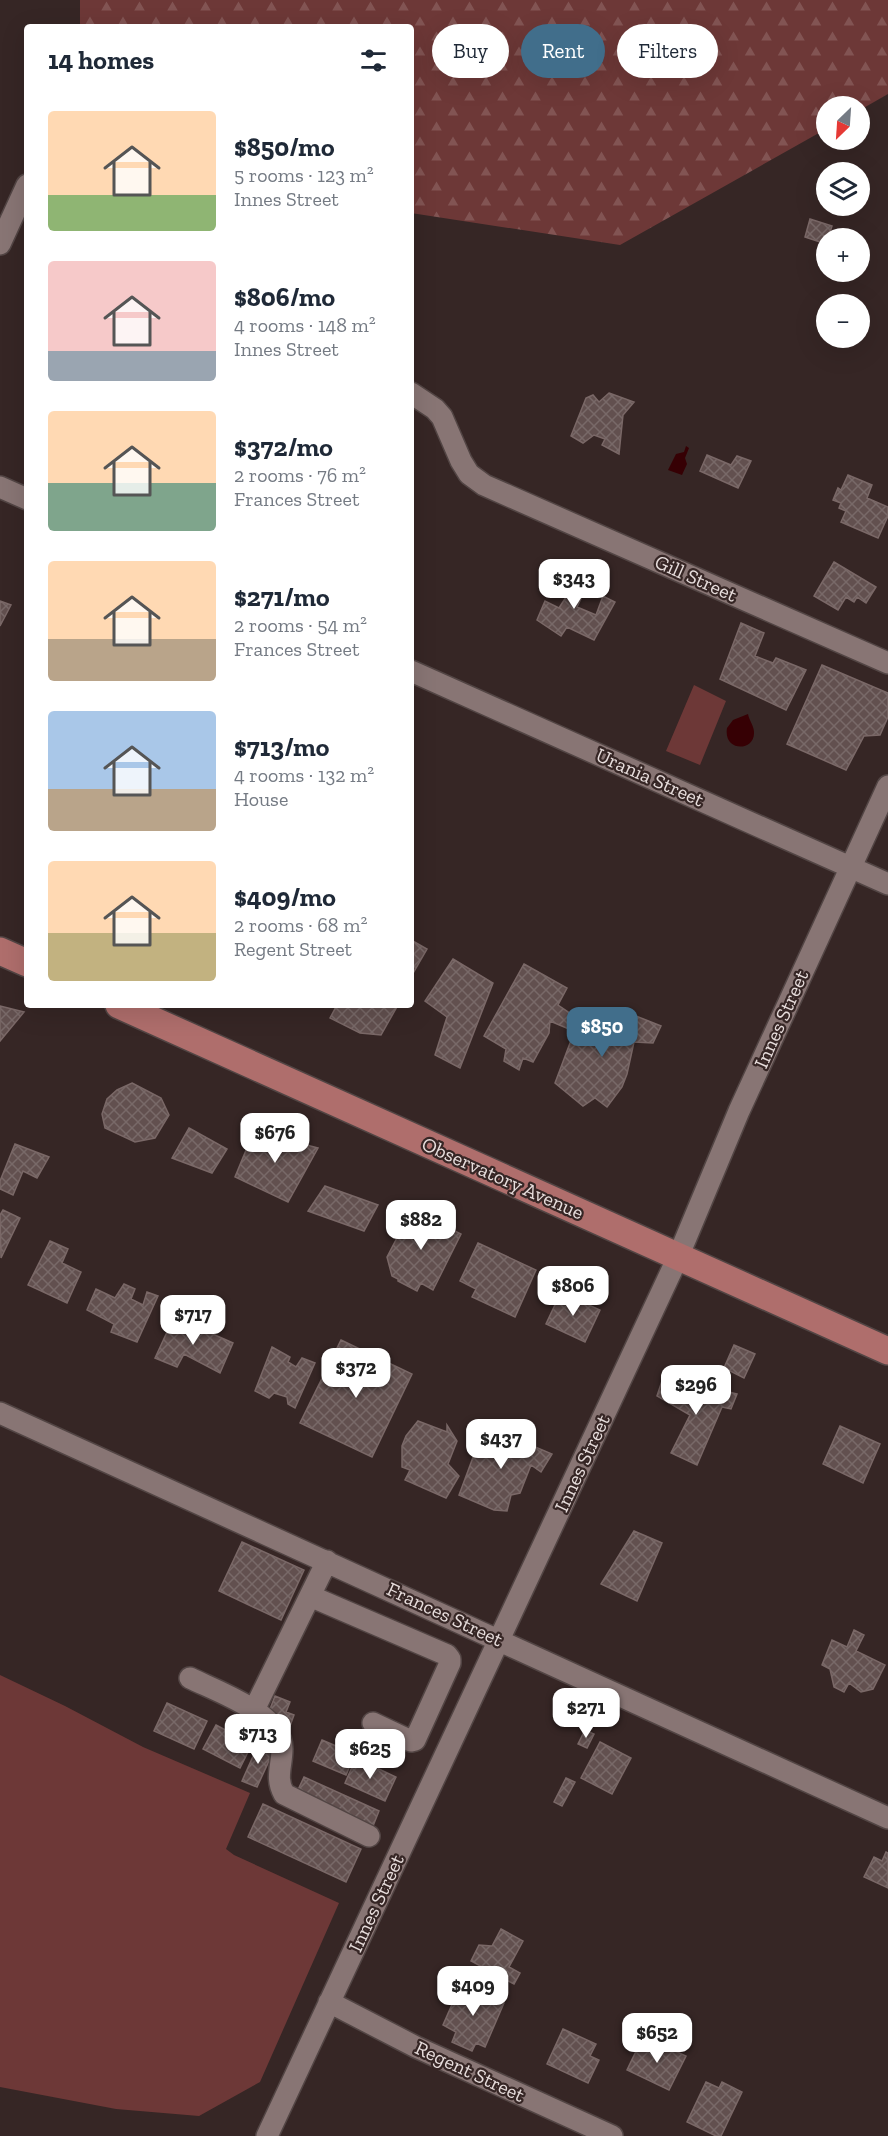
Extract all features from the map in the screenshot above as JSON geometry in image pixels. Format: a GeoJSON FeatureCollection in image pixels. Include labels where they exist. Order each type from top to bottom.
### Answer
{"type":"FeatureCollection","features":[{"type":"Feature","properties":{"kind":"main road"},"geometry":{"type":"LineString","coordinates":[[0,951],[24,962]]}},
{"type":"Feature","properties":{"kind":"main road","name":"Observatory Avenue"},"geometry":{"type":"LineString","coordinates":[[126,1008],[888,1351]]}},
{"type":"Feature","properties":{"kind":"street"},"geometry":{"type":"LineString","coordinates":[[0,244],[24,192]]}},
{"type":"Feature","properties":{"kind":"street","name":"Gill Street"},"geometry":{"type":"LineString","coordinates":[[414,395],[435,409],[442,417],[469,474],[484,484],[888,663]]}},
{"type":"Feature","properties":{"kind":"street"},"geometry":{"type":"LineString","coordinates":[[0,487],[24,498]]}},
{"type":"Feature","properties":{"kind":"street","name":"Urania Street"},"geometry":{"type":"LineString","coordinates":[[414,672],[888,884]]}},
{"type":"Feature","properties":{"kind":"street","name":"Innes Street"},"geometry":{"type":"LineString","coordinates":[[267,2136],[678,1257],[739,1111],[888,786]]}},
{"type":"Feature","properties":{"kind":"street","name":"Frances Street"},"geometry":{"type":"LineString","coordinates":[[0,1413],[888,1818]]}},
{"type":"Feature","properties":{"kind":"street"},"geometry":{"type":"LineString","coordinates":[[254,1710],[327,1561]]}},
{"type":"Feature","properties":{"kind":"street"},"geometry":{"type":"LineString","coordinates":[[310,1596],[447,1655],[450,1659],[450,1664],[415,1740],[411,1741],[373,1723]]}},
{"type":"Feature","properties":{"kind":"street"},"geometry":{"type":"LineString","coordinates":[[190,1678],[254,1710],[275,1727],[281,1738],[279,1784],[284,1794],[369,1836]]}},
{"type":"Feature","properties":{"kind":"street","name":"Regent Street"},"geometry":{"type":"LineString","coordinates":[[329,2002],[416,2047],[612,2136]]}},
{"type":"Feature","properties":{"kind":"green space"},"geometry":{"type":"Polygon","coordinates":[[[80,0],[888,0],[888,94],[870,104],[870,96],[816,96],[816,135],[620,245],[414,213],[414,24],[80,24],[80,0]]]}},
{"type":"Feature","properties":{"kind":"green space"},"geometry":{"type":"Polygon","coordinates":[[[694,685],[726,701],[700,765],[666,751],[694,685]]]}},
{"type":"Feature","properties":{"kind":"green space"},"geometry":{"type":"Polygon","coordinates":[[[0,1675],[143,1747],[250,1793],[226,1849],[234,1855],[339,1903],[260,2082],[199,2116],[116,2109],[0,2087],[0,1675]]]}},
{"type":"Feature","properties":{"kind":"shaded area"},"geometry":{"type":"Polygon","coordinates":[[[686,446],[689,448],[685,458],[687,464],[682,475],[668,470],[676,454],[684,452],[686,446]]]}},
{"type":"Feature","properties":{"kind":"shaded area"},"geometry":{"type":"Polygon","coordinates":[[[748,714],[754,730],[753,739],[745,746],[734,745],[727,736],[727,728],[733,720],[748,714]]]}},
{"type":"Feature","properties":{"kind":"building"},"geometry":{"type":"Polygon","coordinates":[[[810,219],[832,226],[831,228],[816,228],[816,241],[805,237],[810,219]]]}},
{"type":"Feature","properties":{"kind":"building"},"geometry":{"type":"Polygon","coordinates":[[[609,393],[634,402],[623,415],[619,454],[602,445],[605,439],[594,435],[583,443],[571,436],[586,398],[593,395],[599,402],[609,393]]]}},
{"type":"Feature","properties":{"kind":"building"},"geometry":{"type":"Polygon","coordinates":[[[707,455],[731,465],[737,456],[751,461],[738,488],[700,471],[707,455]]]}},
{"type":"Feature","properties":{"kind":"building"},"geometry":{"type":"Polygon","coordinates":[[[848,475],[872,485],[867,498],[888,507],[888,516],[878,538],[841,522],[846,511],[839,508],[841,503],[833,500],[838,488],[841,490],[848,475]]]}},
{"type":"Feature","properties":{"kind":"building"},"geometry":{"type":"Polygon","coordinates":[[[834,562],[876,587],[866,603],[857,597],[854,602],[846,597],[838,610],[814,596],[834,562]]]}},
{"type":"Feature","properties":{"kind":"building"},"geometry":{"type":"Polygon","coordinates":[[[563,571],[588,584],[577,607],[596,615],[603,596],[615,602],[594,640],[567,627],[561,636],[537,620],[545,601],[559,608],[568,594],[554,587],[563,571]]]}},
{"type":"Feature","properties":{"kind":"building"},"geometry":{"type":"Polygon","coordinates":[[[0,601],[11,605],[0,626],[0,601]]]}},
{"type":"Feature","properties":{"kind":"building"},"geometry":{"type":"Polygon","coordinates":[[[741,623],[764,633],[755,656],[773,663],[776,658],[806,670],[786,710],[720,679],[741,623]]]}},
{"type":"Feature","properties":{"kind":"building"},"geometry":{"type":"Polygon","coordinates":[[[822,665],[888,693],[888,717],[880,735],[864,736],[846,770],[787,744],[822,665]]]}},
{"type":"Feature","properties":{"kind":"building"},"geometry":{"type":"Polygon","coordinates":[[[414,942],[427,949],[414,972],[414,942]]]}},
{"type":"Feature","properties":{"kind":"building"},"geometry":{"type":"Polygon","coordinates":[[[453,959],[493,983],[460,1068],[435,1055],[447,1017],[425,1001],[453,959]]]}},
{"type":"Feature","properties":{"kind":"building"},"geometry":{"type":"Polygon","coordinates":[[[524,964],[567,988],[558,1005],[577,1018],[569,1029],[550,1021],[549,1033],[533,1062],[523,1058],[519,1070],[504,1061],[506,1049],[484,1036],[524,964]]]}},
{"type":"Feature","properties":{"kind":"building"},"geometry":{"type":"Polygon","coordinates":[[[0,1006],[24,1012],[0,1041],[0,1006]]]}},
{"type":"Feature","properties":{"kind":"building"},"geometry":{"type":"Polygon","coordinates":[[[335,1008],[396,1008],[381,1035],[360,1033],[330,1018],[335,1008]]]}},
{"type":"Feature","properties":{"kind":"building"},"geometry":{"type":"Polygon","coordinates":[[[626,1012],[661,1026],[653,1043],[634,1042],[622,1087],[607,1107],[595,1098],[583,1106],[555,1083],[576,1027],[583,1013],[620,1035],[626,1012]]]}},
{"type":"Feature","properties":{"kind":"building"},"geometry":{"type":"Polygon","coordinates":[[[132,1083],[161,1098],[169,1115],[155,1138],[135,1142],[105,1128],[102,1114],[107,1099],[117,1090],[132,1083]]]}},
{"type":"Feature","properties":{"kind":"building"},"geometry":{"type":"Polygon","coordinates":[[[189,1128],[227,1149],[212,1173],[172,1158],[189,1128]]]}},
{"type":"Feature","properties":{"kind":"building"},"geometry":{"type":"Polygon","coordinates":[[[254,1131],[318,1148],[288,1202],[235,1177],[254,1131]]]}},
{"type":"Feature","properties":{"kind":"building"},"geometry":{"type":"Polygon","coordinates":[[[15,1144],[49,1157],[37,1178],[23,1171],[13,1195],[0,1189],[0,1181],[15,1144]]]}},
{"type":"Feature","properties":{"kind":"building"},"geometry":{"type":"Polygon","coordinates":[[[325,1186],[378,1205],[364,1231],[308,1211],[325,1186]]]}},
{"type":"Feature","properties":{"kind":"building"},"geometry":{"type":"Polygon","coordinates":[[[412,1209],[461,1234],[433,1290],[421,1283],[417,1291],[398,1281],[392,1276],[387,1257],[412,1209]]]}},
{"type":"Feature","properties":{"kind":"building"},"geometry":{"type":"Polygon","coordinates":[[[3,1210],[20,1218],[1,1258],[0,1215],[3,1210]]]}},
{"type":"Feature","properties":{"kind":"building"},"geometry":{"type":"Polygon","coordinates":[[[50,1241],[68,1249],[62,1263],[81,1272],[67,1303],[28,1285],[50,1241]]]}},
{"type":"Feature","properties":{"kind":"building"},"geometry":{"type":"Polygon","coordinates":[[[478,1243],[536,1270],[515,1317],[472,1297],[476,1289],[460,1281],[478,1243]]]}},
{"type":"Feature","properties":{"kind":"building"},"geometry":{"type":"Polygon","coordinates":[[[124,1284],[135,1289],[131,1299],[143,1305],[147,1292],[158,1296],[137,1342],[111,1332],[114,1324],[87,1310],[96,1289],[115,1298],[124,1284]]]}},
{"type":"Feature","properties":{"kind":"building"},"geometry":{"type":"Polygon","coordinates":[[[561,1292],[600,1310],[585,1342],[546,1324],[561,1292]]]}},
{"type":"Feature","properties":{"kind":"building"},"geometry":{"type":"Polygon","coordinates":[[[174,1317],[233,1343],[220,1373],[184,1354],[177,1367],[155,1358],[174,1317]]]}},
{"type":"Feature","properties":{"kind":"building"},"geometry":{"type":"Polygon","coordinates":[[[341,1340],[412,1374],[372,1457],[300,1423],[341,1340]]]}},
{"type":"Feature","properties":{"kind":"building"},"geometry":{"type":"Polygon","coordinates":[[[734,1345],[755,1354],[744,1378],[724,1368],[734,1345]]]}},
{"type":"Feature","properties":{"kind":"building"},"geometry":{"type":"Polygon","coordinates":[[[272,1347],[290,1357],[288,1362],[296,1367],[302,1358],[315,1363],[295,1408],[288,1404],[287,1397],[274,1393],[269,1398],[255,1391],[272,1347]]]}},
{"type":"Feature","properties":{"kind":"building"},"geometry":{"type":"Polygon","coordinates":[[[663,1378],[696,1398],[705,1379],[717,1389],[737,1394],[731,1409],[722,1407],[697,1465],[671,1453],[690,1415],[657,1396],[663,1378]]]}},
{"type":"Feature","properties":{"kind":"building"},"geometry":{"type":"Polygon","coordinates":[[[418,1421],[447,1432],[447,1425],[457,1441],[448,1464],[459,1476],[446,1498],[405,1480],[410,1470],[402,1467],[402,1446],[406,1436],[418,1421]]]}},
{"type":"Feature","properties":{"kind":"building"},"geometry":{"type":"Polygon","coordinates":[[[840,1426],[880,1444],[863,1483],[823,1464],[840,1426]]]}},
{"type":"Feature","properties":{"kind":"building"},"geometry":{"type":"Polygon","coordinates":[[[488,1427],[552,1454],[541,1472],[531,1465],[520,1493],[511,1495],[507,1511],[494,1510],[459,1495],[475,1452],[484,1450],[488,1427]]]}},
{"type":"Feature","properties":{"kind":"building"},"geometry":{"type":"Polygon","coordinates":[[[634,1531],[662,1543],[637,1601],[601,1584],[634,1531]]]}},
{"type":"Feature","properties":{"kind":"building"},"geometry":{"type":"Polygon","coordinates":[[[242,1542],[304,1570],[281,1620],[219,1591],[242,1542]]]}},
{"type":"Feature","properties":{"kind":"building"},"geometry":{"type":"Polygon","coordinates":[[[854,1630],[864,1635],[856,1651],[885,1665],[873,1689],[861,1692],[849,1683],[844,1692],[834,1687],[830,1669],[822,1665],[832,1640],[847,1647],[854,1630]]]}},
{"type":"Feature","properties":{"kind":"building"},"geometry":{"type":"Polygon","coordinates":[[[275,1696],[290,1702],[286,1712],[294,1715],[290,1726],[283,1730],[267,1717],[275,1696]]]}},
{"type":"Feature","properties":{"kind":"building"},"geometry":{"type":"Polygon","coordinates":[[[167,1703],[207,1721],[194,1749],[154,1731],[167,1703]]]}},
{"type":"Feature","properties":{"kind":"building"},"geometry":{"type":"Polygon","coordinates":[[[216,1725],[252,1744],[240,1768],[203,1749],[216,1725]]]}},
{"type":"Feature","properties":{"kind":"building"},"geometry":{"type":"Polygon","coordinates":[[[585,1730],[594,1734],[587,1748],[578,1744],[585,1730]]]}},
{"type":"Feature","properties":{"kind":"building"},"geometry":{"type":"Polygon","coordinates":[[[322,1740],[355,1754],[346,1775],[313,1761],[322,1740]]]}},
{"type":"Feature","properties":{"kind":"building"},"geometry":{"type":"Polygon","coordinates":[[[600,1742],[631,1758],[612,1794],[581,1778],[600,1742]]]}},
{"type":"Feature","properties":{"kind":"building"},"geometry":{"type":"Polygon","coordinates":[[[259,1743],[274,1750],[257,1787],[242,1781],[259,1743]]]}},
{"type":"Feature","properties":{"kind":"building"},"geometry":{"type":"Polygon","coordinates":[[[356,1758],[396,1777],[385,1801],[345,1783],[356,1758]]]}},
{"type":"Feature","properties":{"kind":"building"},"geometry":{"type":"Polygon","coordinates":[[[304,1777],[379,1811],[373,1826],[297,1792],[304,1777]]]}},
{"type":"Feature","properties":{"kind":"building"},"geometry":{"type":"Polygon","coordinates":[[[566,1778],[575,1782],[562,1806],[554,1802],[566,1778]]]}},
{"type":"Feature","properties":{"kind":"building"},"geometry":{"type":"Polygon","coordinates":[[[263,1804],[361,1849],[346,1882],[248,1837],[263,1804]]]}},
{"type":"Feature","properties":{"kind":"building"},"geometry":{"type":"Polygon","coordinates":[[[886,1852],[888,1853],[888,1888],[864,1877],[874,1857],[882,1861],[886,1852]]]}},
{"type":"Feature","properties":{"kind":"building"},"geometry":{"type":"Polygon","coordinates":[[[501,1929],[523,1941],[509,1967],[520,1973],[514,1984],[471,1961],[479,1945],[492,1946],[501,1929]]]}},
{"type":"Feature","properties":{"kind":"building"},"geometry":{"type":"Polygon","coordinates":[[[461,1984],[504,2003],[485,2047],[476,2043],[472,2051],[452,2042],[456,2032],[443,2025],[461,1984]]]}},
{"type":"Feature","properties":{"kind":"building"},"geometry":{"type":"Polygon","coordinates":[[[563,2029],[596,2044],[590,2056],[599,2060],[588,2083],[547,2064],[563,2029]]]}},
{"type":"Feature","properties":{"kind":"building"},"geometry":{"type":"Polygon","coordinates":[[[641,2041],[651,2046],[654,2041],[686,2056],[669,2090],[627,2070],[641,2041]]]}},
{"type":"Feature","properties":{"kind":"building"},"geometry":{"type":"Polygon","coordinates":[[[706,2082],[719,2088],[722,2082],[742,2092],[721,2136],[716,2136],[687,2122],[706,2082]]]}}]}
